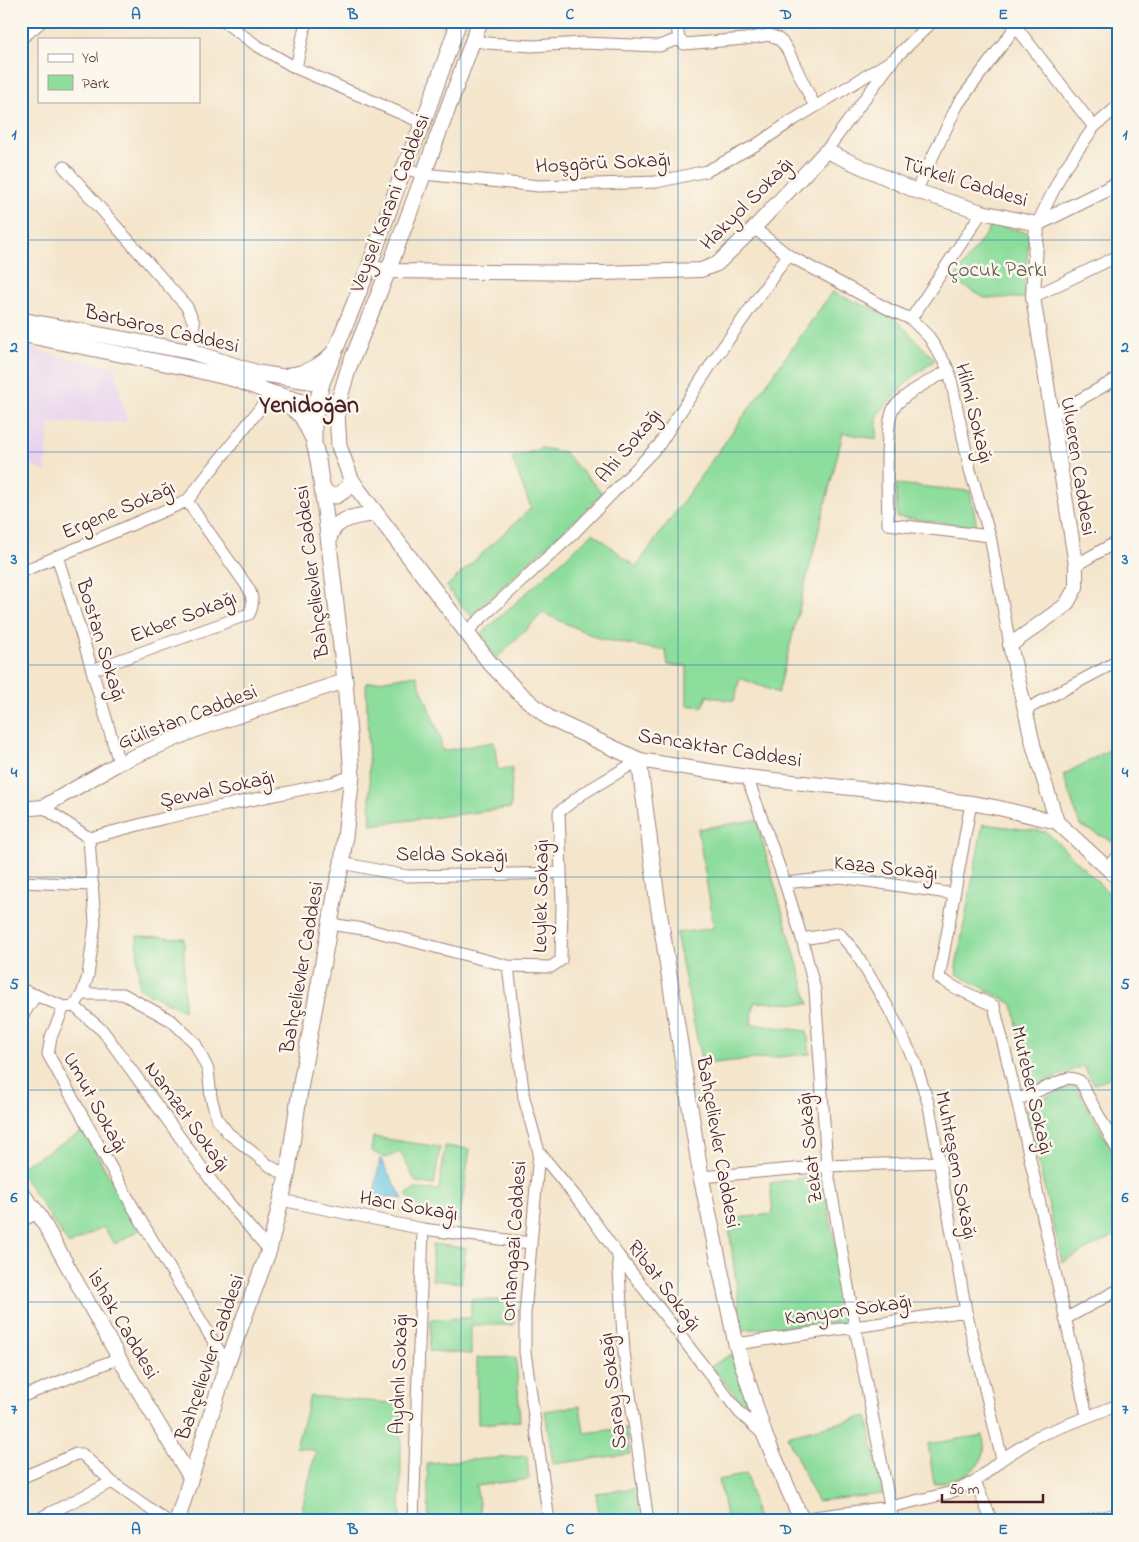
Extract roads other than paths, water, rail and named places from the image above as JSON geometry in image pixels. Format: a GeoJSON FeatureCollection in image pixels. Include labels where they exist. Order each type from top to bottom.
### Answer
{"type":"FeatureCollection","features":[{"type":"Feature","properties":{"kind":"main road","name":"Veysel Karani Caddesi"},"geometry":{"type":"LineString","coordinates":[[340,400],[348,367],[388,271],[480,21]]}},
{"type":"Feature","properties":{"kind":"main road","name":"Veysel Karani Caddesi"},"geometry":{"type":"LineString","coordinates":[[316,406],[322,384],[369,268],[404,168],[423,123],[454,23]]}},
{"type":"Feature","properties":{"kind":"main road","name":"Barbaros Caddesi"},"geometry":{"type":"LineString","coordinates":[[21,320],[192,352],[258,373],[322,384]]}},
{"type":"Feature","properties":{"kind":"main road","name":"Barbaros Caddesi"},"geometry":{"type":"LineString","coordinates":[[21,334],[234,379],[272,394],[316,406]]}},
{"type":"Feature","properties":{"kind":"main road"},"geometry":{"type":"LineString","coordinates":[[278,376],[306,372],[326,360],[337,348]]}},
{"type":"Feature","properties":{"kind":"main road"},"geometry":{"type":"LineString","coordinates":[[322,384],[340,400]]}},
{"type":"Feature","properties":{"kind":"main road"},"geometry":{"type":"LineString","coordinates":[[272,394],[286,401],[302,417],[314,443]]}},
{"type":"Feature","properties":{"kind":"main road"},"geometry":{"type":"LineString","coordinates":[[316,406],[340,400]]}},
{"type":"Feature","properties":{"kind":"main road"},"geometry":{"type":"LineString","coordinates":[[322,484],[327,494],[336,496],[347,488],[351,479],[339,446],[337,414],[340,400]]}},
{"type":"Feature","properties":{"kind":"main road","name":"Bahçelievler Caddesi"},"geometry":{"type":"LineString","coordinates":[[177,1521],[227,1364],[269,1250],[287,1176],[302,1077],[342,863],[352,776],[345,681],[322,484],[314,443],[316,406]]}},
{"type":"Feature","properties":{"kind":"main road","name":"Sancaktar Caddesi"},"geometry":{"type":"LineString","coordinates":[[351,479],[489,662],[518,692],[549,718],[639,760]]}},
{"type":"Feature","properties":{"kind":"main road"},"geometry":{"type":"LineString","coordinates":[[329,547],[329,536],[346,519],[357,515],[376,514]]}},
{"type":"Feature","properties":{"kind":"main road","name":"Bahçelievler Caddesi"},"geometry":{"type":"LineString","coordinates":[[639,760],[658,898],[701,1177],[736,1344],[765,1436],[802,1521]]}},
{"type":"Feature","properties":{"kind":"street"},"geometry":{"type":"LineString","coordinates":[[21,39],[42,21]]}},
{"type":"Feature","properties":{"kind":"street"},"geometry":{"type":"LineString","coordinates":[[223,21],[256,45],[296,68],[423,123]]}},
{"type":"Feature","properties":{"kind":"street"},"geometry":{"type":"LineString","coordinates":[[296,68],[306,21]]}},
{"type":"Feature","properties":{"kind":"street"},"geometry":{"type":"LineString","coordinates":[[676,21],[679,39],[684,44],[769,35],[777,38],[788,51],[815,107]]}},
{"type":"Feature","properties":{"kind":"street","name":"Hakyol Sokağı"},"geometry":{"type":"LineString","coordinates":[[369,268],[388,271],[603,274],[701,270],[716,264],[754,228],[826,151],[894,59],[933,21]]}},
{"type":"Feature","properties":{"kind":"street"},"geometry":{"type":"LineString","coordinates":[[916,191],[958,104],[1018,24],[1094,127]]}},
{"type":"Feature","properties":{"kind":"street"},"geometry":{"type":"LineString","coordinates":[[473,40],[487,43],[532,46],[583,43],[659,46],[679,39]]}},
{"type":"Feature","properties":{"kind":"street","name":"Hoşgörü Sokağı"},"geometry":{"type":"LineString","coordinates":[[404,168],[424,174],[539,186],[656,182],[707,172],[756,145],[894,59]]}},
{"type":"Feature","properties":{"kind":"street","name":"Ulueren Caddesi"},"geometry":{"type":"LineString","coordinates":[[1010,645],[1066,605],[1076,586],[1076,565],[1033,297],[1037,224],[1063,171],[1094,127],[1118,106]]}},
{"type":"Feature","properties":{"kind":"street","name":"Türkeli Caddesi"},"geometry":{"type":"LineString","coordinates":[[826,151],[916,191],[982,212],[1037,224],[1118,184]]}},
{"type":"Feature","properties":{"kind":"street"},"geometry":{"type":"LineString","coordinates":[[64,167],[187,307],[194,323],[192,352]]}},
{"type":"Feature","properties":{"kind":"street"},"geometry":{"type":"LineString","coordinates":[[911,319],[982,212]]}},
{"type":"Feature","properties":{"kind":"street","name":"Hilmi Sokağı"},"geometry":{"type":"LineString","coordinates":[[754,228],[788,255],[890,310],[911,319],[929,337],[949,370],[970,470],[990,536],[1010,645]]}},
{"type":"Feature","properties":{"kind":"street","name":"Ahi Sokağı"},"geometry":{"type":"LineString","coordinates":[[466,632],[573,534],[659,445],[714,360],[788,255]]}},
{"type":"Feature","properties":{"kind":"street"},"geometry":{"type":"LineString","coordinates":[[1033,297],[1118,256]]}},
{"type":"Feature","properties":{"kind":"street"},"geometry":{"type":"LineString","coordinates":[[949,370],[906,396],[893,408],[888,431],[888,524],[990,536]]}},
{"type":"Feature","properties":{"kind":"street"},"geometry":{"type":"LineString","coordinates":[[1051,416],[1118,378]]}},
{"type":"Feature","properties":{"kind":"street","name":"Ergene Sokağı"},"geometry":{"type":"LineString","coordinates":[[21,572],[188,501],[272,394]]}},
{"type":"Feature","properties":{"kind":"street","name":"Ekber Sokağı"},"geometry":{"type":"LineString","coordinates":[[92,670],[249,614],[252,609],[250,589],[188,501]]}},
{"type":"Feature","properties":{"kind":"street"},"geometry":{"type":"LineString","coordinates":[[1076,565],[1118,541]]}},
{"type":"Feature","properties":{"kind":"street","name":"Bostan Sokağı"},"geometry":{"type":"LineString","coordinates":[[57,556],[118,763]]}},
{"type":"Feature","properties":{"kind":"street"},"geometry":{"type":"LineString","coordinates":[[1010,645],[1034,748],[1058,822]]}},
{"type":"Feature","properties":{"kind":"street"},"geometry":{"type":"LineString","coordinates":[[1025,710],[1118,660]]}},
{"type":"Feature","properties":{"kind":"street","name":"Gülistan Caddesi"},"geometry":{"type":"LineString","coordinates":[[21,809],[42,807],[118,763],[198,729],[345,681]]}},
{"type":"Feature","properties":{"kind":"street","name":"Sancaktar Caddesi"},"geometry":{"type":"LineString","coordinates":[[639,760],[747,777],[971,803],[1058,822],[1118,878]]}},
{"type":"Feature","properties":{"kind":"street","name":"Leylek Sokağı"},"geometry":{"type":"LineString","coordinates":[[330,924],[370,930],[508,966],[551,967],[561,960],[559,812],[582,794],[639,760]]}},
{"type":"Feature","properties":{"kind":"street","name":"Şevval Sokağı"},"geometry":{"type":"LineString","coordinates":[[89,838],[165,818],[332,783],[352,776]]}},
{"type":"Feature","properties":{"kind":"street","name":"Zekat Sokağı"},"geometry":{"type":"LineString","coordinates":[[747,777],[785,883],[815,990],[827,1166],[855,1326],[893,1521]]}},
{"type":"Feature","properties":{"kind":"street","name":"Muteber Sokağı"},"geometry":{"type":"LineString","coordinates":[[971,803],[940,978],[956,988],[994,1006],[1017,1100],[1087,1416]]}},
{"type":"Feature","properties":{"kind":"street"},"geometry":{"type":"LineString","coordinates":[[42,807],[89,838]]}},
{"type":"Feature","properties":{"kind":"street","name":"Umut Sokağı"},"geometry":{"type":"LineString","coordinates":[[89,838],[95,922],[88,976],[82,994],[69,1007],[51,1038],[48,1054],[134,1209],[227,1364]]}},
{"type":"Feature","properties":{"kind":"street"},"geometry":{"type":"LineString","coordinates":[[1106,867],[1118,857]]}},
{"type":"Feature","properties":{"kind":"street","name":"Selda Sokağı"},"geometry":{"type":"LineString","coordinates":[[342,863],[407,876],[561,873]]}},
{"type":"Feature","properties":{"kind":"street","name":"Kaza Sokağı"},"geometry":{"type":"LineString","coordinates":[[785,883],[841,878],[954,894]]}},
{"type":"Feature","properties":{"kind":"street"},"geometry":{"type":"LineString","coordinates":[[21,882],[93,886]]}},
{"type":"Feature","properties":{"kind":"street","name":"Muhteşem Sokağı"},"geometry":{"type":"LineString","coordinates":[[802,939],[839,933],[856,954],[889,1009],[915,1062],[929,1106],[966,1311],[1002,1458]]}},
{"type":"Feature","properties":{"kind":"street","name":"Orhangazi Caddesi"},"geometry":{"type":"LineString","coordinates":[[508,966],[524,1098],[539,1152],[525,1314],[525,1352],[549,1521]]}},
{"type":"Feature","properties":{"kind":"street","name":"Namzet Sokağı"},"geometry":{"type":"LineString","coordinates":[[21,989],[69,1007],[103,1031],[221,1194],[269,1250]]}},
{"type":"Feature","properties":{"kind":"street"},"geometry":{"type":"LineString","coordinates":[[82,994],[123,994],[172,1021],[195,1043],[208,1070],[211,1096],[217,1119],[228,1134],[270,1166],[287,1176]]}},
{"type":"Feature","properties":{"kind":"street"},"geometry":{"type":"LineString","coordinates":[[21,1018],[36,995]]}},
{"type":"Feature","properties":{"kind":"street"},"geometry":{"type":"LineString","coordinates":[[1017,1100],[1068,1078],[1075,1078],[1080,1081],[1118,1151]]}},
{"type":"Feature","properties":{"kind":"street","name":"Ribat Sokağı"},"geometry":{"type":"LineString","coordinates":[[539,1152],[581,1203],[618,1255],[739,1412],[765,1436]]}},
{"type":"Feature","properties":{"kind":"street"},"geometry":{"type":"LineString","coordinates":[[701,1177],[827,1166],[938,1162]]}},
{"type":"Feature","properties":{"kind":"street","name":"İshak Caddesi"},"geometry":{"type":"LineString","coordinates":[[21,1192],[38,1213],[119,1358],[190,1477]]}},
{"type":"Feature","properties":{"kind":"street","name":"Hacı Sokağı"},"geometry":{"type":"LineString","coordinates":[[281,1200],[423,1229],[530,1243]]}},
{"type":"Feature","properties":{"kind":"street"},"geometry":{"type":"LineString","coordinates":[[21,1221],[38,1213]]}},
{"type":"Feature","properties":{"kind":"street","name":"Aydınlı Sokağı"},"geometry":{"type":"LineString","coordinates":[[412,1521],[423,1229]]}},
{"type":"Feature","properties":{"kind":"street","name":"Saray Sokağı"},"geometry":{"type":"LineString","coordinates":[[618,1255],[624,1352],[648,1521]]}},
{"type":"Feature","properties":{"kind":"street"},"geometry":{"type":"LineString","coordinates":[[1065,1319],[1118,1290]]}},
{"type":"Feature","properties":{"kind":"street","name":"Kanyon Sokağı"},"geometry":{"type":"LineString","coordinates":[[736,1344],[966,1311]]}},
{"type":"Feature","properties":{"kind":"street"},"geometry":{"type":"LineString","coordinates":[[21,1397],[119,1358]]}},
{"type":"Feature","properties":{"kind":"street"},"geometry":{"type":"LineString","coordinates":[[806,1521],[814,1517],[890,1507],[949,1493],[975,1482],[1002,1458],[1038,1436],[1087,1416],[1118,1406]]}},
{"type":"Feature","properties":{"kind":"street"},"geometry":{"type":"LineString","coordinates":[[21,1478],[76,1454],[82,1454],[112,1482],[167,1521]]}},
{"type":"Feature","properties":{"kind":"street"},"geometry":{"type":"LineString","coordinates":[[38,1521],[44,1516],[112,1482]]}},
{"type":"Feature","properties":{"kind":"street"},"geometry":{"type":"LineString","coordinates":[[975,1482],[992,1521]]}},
{"type":"Feature","properties":{"kind":"street"},"geometry":{"type":"LineString","coordinates":[[1083,1521],[1118,1514]]}},
{"type":"Feature","properties":{"kind":"water"},"geometry":{"type":"Polygon","coordinates":[[[380,1158],[403,1199],[374,1195],[380,1158]]]}},
{"type":"Feature","properties":{"kind":"district","name":"Yenidoğan"},"geometry":{"type":"Point","coordinates":[309,404]}},
{"type":"Feature","properties":{"kind":"park label","name":"Çocuk Parkı"},"geometry":{"type":"Point","coordinates":[997,269]}}]}
